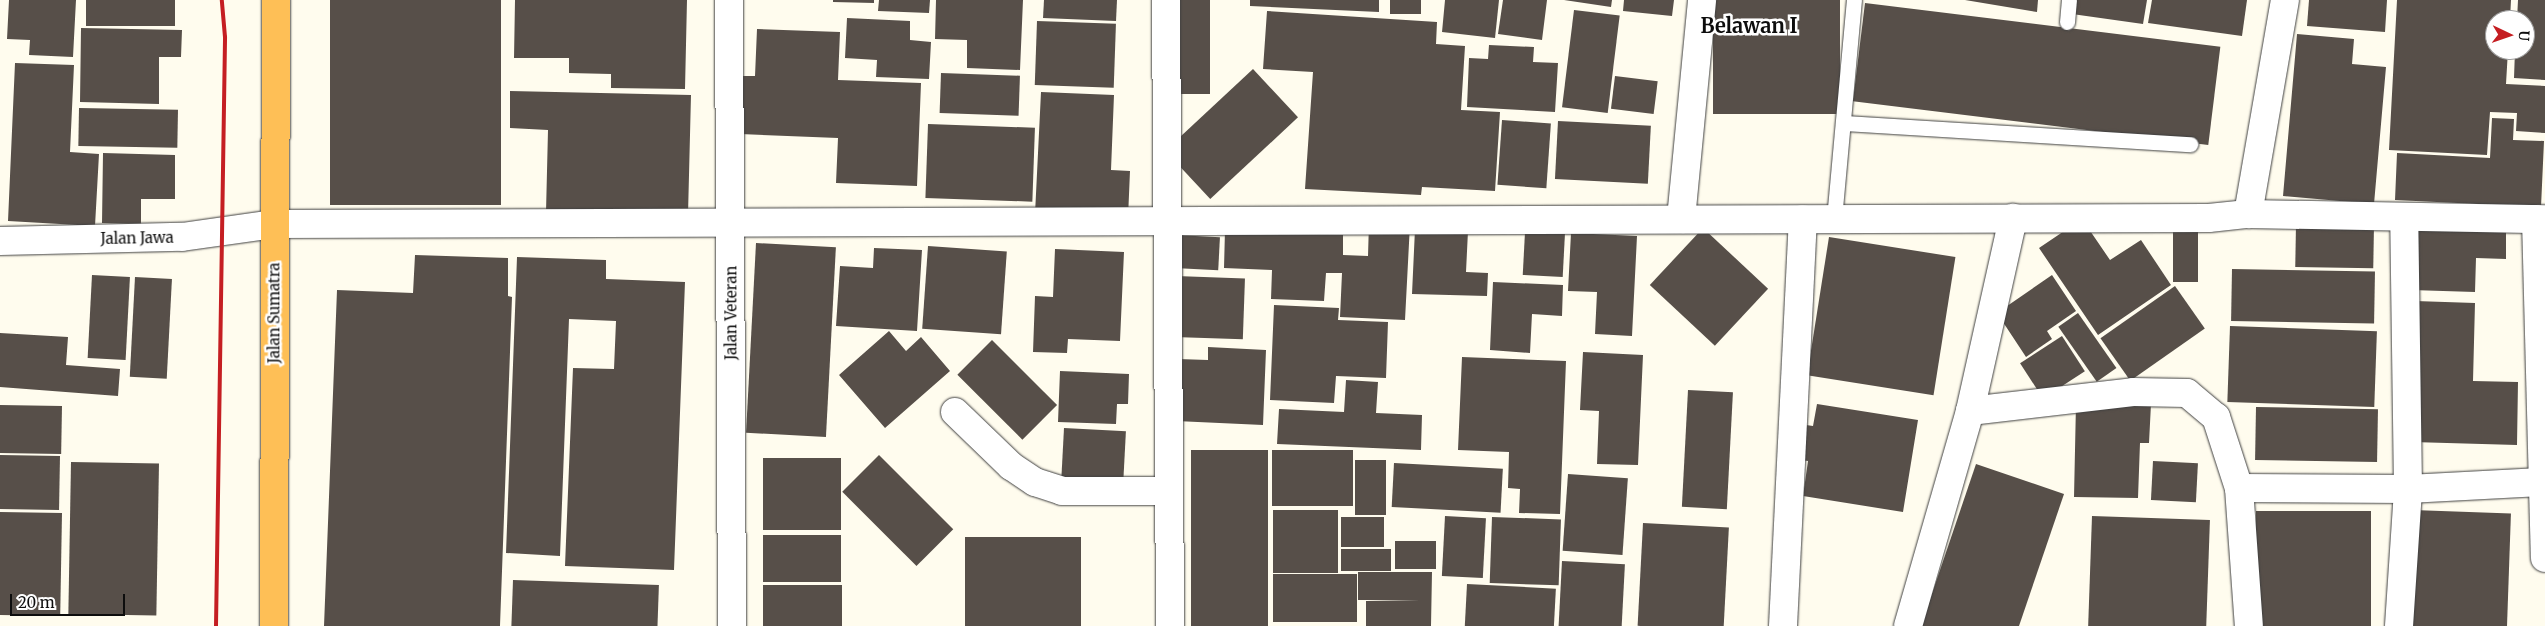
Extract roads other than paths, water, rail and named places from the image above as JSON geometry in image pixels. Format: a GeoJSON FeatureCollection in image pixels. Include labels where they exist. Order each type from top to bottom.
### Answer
{"type":"FeatureCollection","features":[{"type":"Feature","properties":{"kind":"highway","name":"Jalan Sumatra"},"geometry":{"type":"LineString","coordinates":[[274,626],[276,0]]}},
{"type":"Feature","properties":{"kind":"street","name":"Jalan Veteran"},"geometry":{"type":"LineString","coordinates":[[729,0],[732,626]]}},
{"type":"Feature","properties":{"kind":"street"},"geometry":{"type":"LineString","coordinates":[[1166,0],[1165,221],[1170,626]]}},
{"type":"Feature","properties":{"kind":"street"},"geometry":{"type":"LineString","coordinates":[[1681,219],[1702,0]]}},
{"type":"Feature","properties":{"kind":"street"},"geometry":{"type":"LineString","coordinates":[[2248,214],[2285,0]]}},
{"type":"Feature","properties":{"kind":"street","name":"Jalan Jawa"},"geometry":{"type":"LineString","coordinates":[[0,241],[182,237],[274,224],[2209,218],[2248,214],[2541,219]]}},
{"type":"Feature","properties":{"kind":"street"},"geometry":{"type":"LineString","coordinates":[[1908,626],[1970,411],[2013,218]]}},
{"type":"Feature","properties":{"kind":"street"},"geometry":{"type":"LineString","coordinates":[[2399,626],[2408,489],[2404,218]]}},
{"type":"Feature","properties":{"kind":"street"},"geometry":{"type":"LineString","coordinates":[[1783,626],[1803,219]]}},
{"type":"Feature","properties":{"kind":"street"},"geometry":{"type":"LineString","coordinates":[[2541,219],[2541,482],[2545,558]]}},
{"type":"Feature","properties":{"kind":"street"},"geometry":{"type":"LineString","coordinates":[[1970,411],[2133,392],[2187,393],[2216,417],[2239,488],[2249,626]]}},
{"type":"Feature","properties":{"kind":"street"},"geometry":{"type":"LineString","coordinates":[[956,412],[1011,466],[1035,482],[1062,491],[1168,491]]}},
{"type":"Feature","properties":{"kind":"street"},"geometry":{"type":"LineString","coordinates":[[2239,488],[2408,489],[2541,482]]}},
{"type":"Feature","properties":{"kind":"lane"},"geometry":{"type":"LineString","coordinates":[[1834,219],[1854,0]]}},
{"type":"Feature","properties":{"kind":"lane"},"geometry":{"type":"LineString","coordinates":[[2067,22],[2069,0]]}},
{"type":"Feature","properties":{"kind":"lane"},"geometry":{"type":"LineString","coordinates":[[1844,123],[2190,144]]}},
{"type":"Feature","properties":{"kind":"railway"},"geometry":{"type":"LineString","coordinates":[[216,626],[225,37],[222,0]]}},
{"type":"Feature","properties":{"kind":"district","name":"Belawan I"},"geometry":{"type":"Point","coordinates":[1749,25]}}]}
